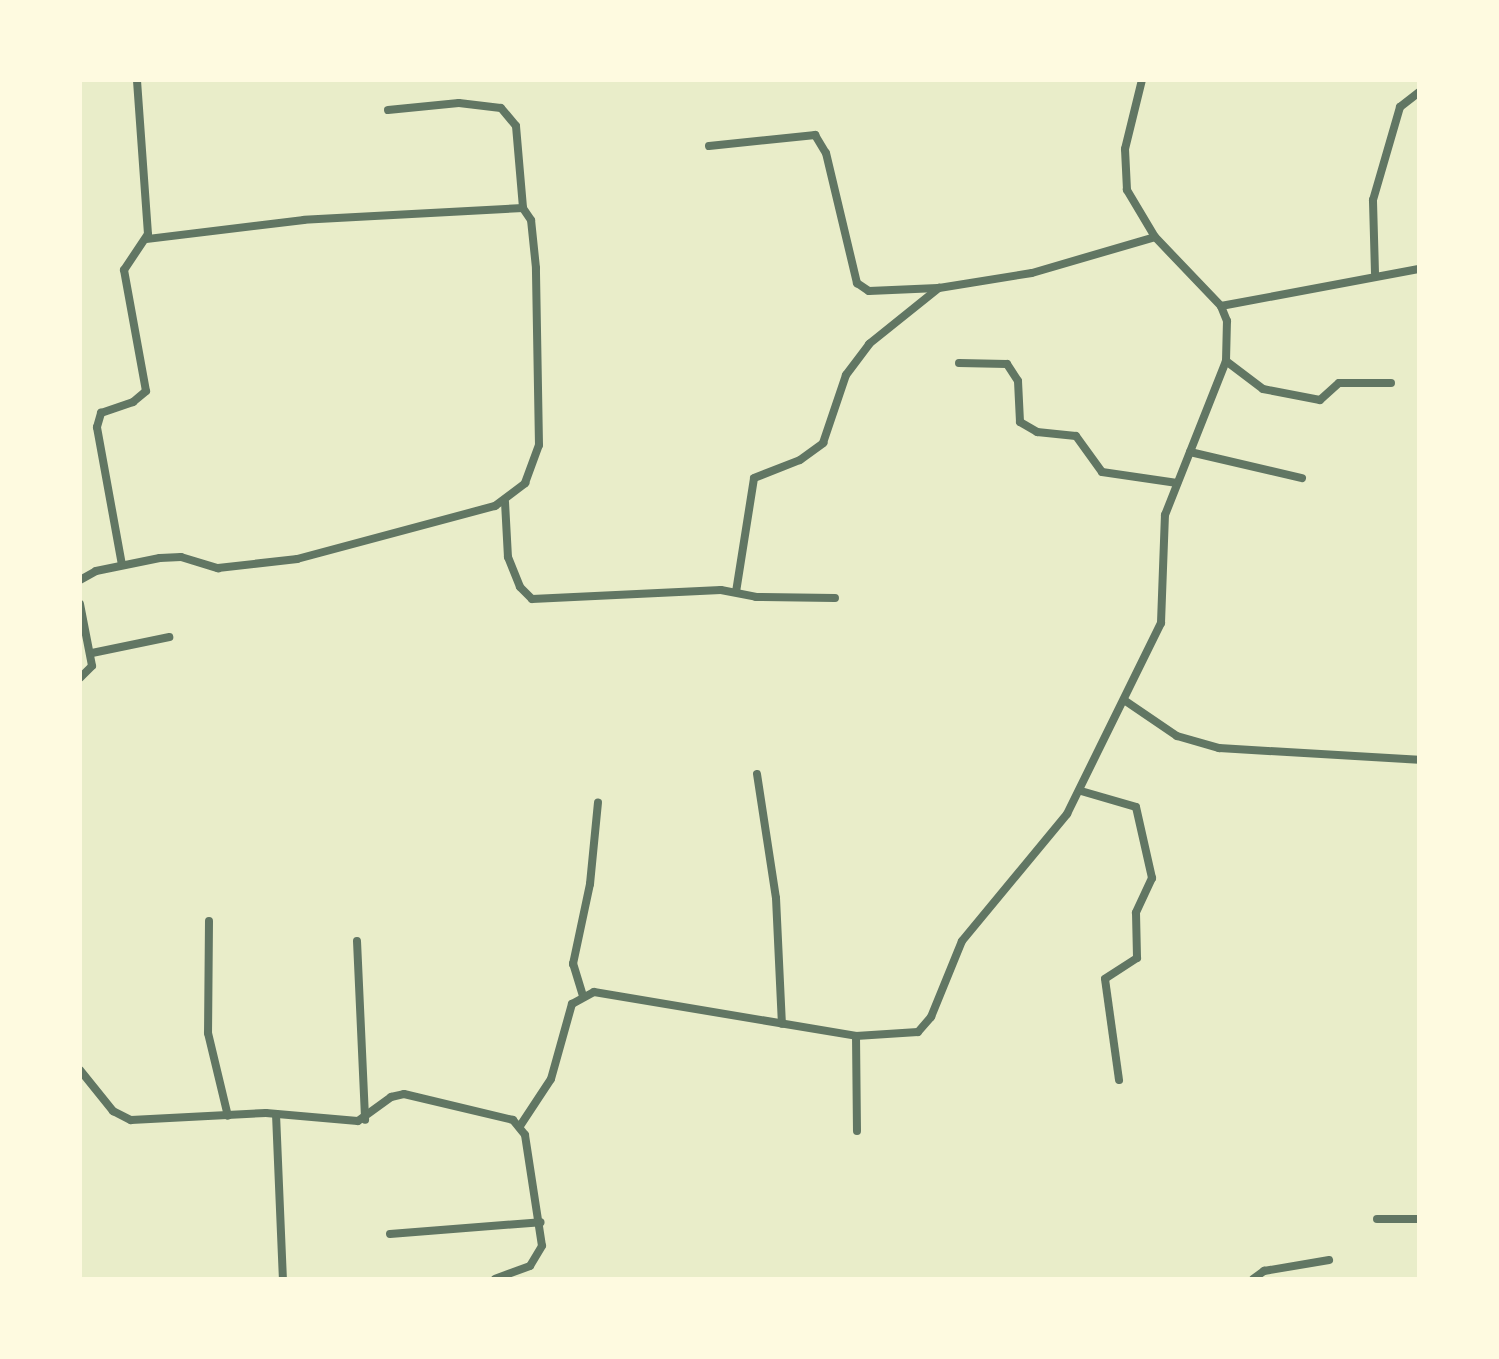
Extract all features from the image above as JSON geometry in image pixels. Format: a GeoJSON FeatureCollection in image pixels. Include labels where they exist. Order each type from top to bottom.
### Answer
{"type":"FeatureCollection","features":[{"type":"Feature","properties":{"kind":"street"},"geometry":{"type":"LineString","coordinates":[[122,565],[97,427],[101,413],[133,402],[146,391],[124,270],[146,239],[137,80]]}},
{"type":"Feature","properties":{"kind":"street"},"geometry":{"type":"LineString","coordinates":[[520,1126],[551,1079],[567,1013],[583,996],[608,991],[856,1036],[910,1036],[926,1025],[954,954],[1048,842],[1081,791],[1161,623],[1162,527],[1226,361],[1227,321],[1221,306],[1155,237],[1133,206],[1124,167],[1142,80]]}},
{"type":"Feature","properties":{"kind":"street"},"geometry":{"type":"LineString","coordinates":[[1375,273],[1373,200],[1400,107],[1419,92]]}},
{"type":"Feature","properties":{"kind":"street"},"geometry":{"type":"LineString","coordinates":[[80,580],[122,565],[181,557],[218,568],[297,559],[505,502],[525,483],[539,445],[536,268],[531,220],[523,208],[516,126],[501,108],[459,103],[388,110]]}},
{"type":"Feature","properties":{"kind":"street"},"geometry":{"type":"LineString","coordinates":[[709,146],[815,135],[826,153],[857,283],[869,291],[939,288],[1032,273],[1155,237]]}},
{"type":"Feature","properties":{"kind":"street"},"geometry":{"type":"LineString","coordinates":[[146,239],[289,221],[523,208]]}},
{"type":"Feature","properties":{"kind":"street"},"geometry":{"type":"LineString","coordinates":[[1221,306],[1375,273],[1419,269]]}},
{"type":"Feature","properties":{"kind":"street"},"geometry":{"type":"LineString","coordinates":[[736,592],[754,478],[800,460],[823,443],[856,358],[939,288]]}},
{"type":"Feature","properties":{"kind":"street"},"geometry":{"type":"LineString","coordinates":[[1226,361],[1263,389],[1320,400],[1339,383],[1391,383]]}},
{"type":"Feature","properties":{"kind":"street"},"geometry":{"type":"LineString","coordinates":[[959,363],[1007,364],[1018,381],[1020,422],[1037,432],[1076,436],[1102,472],[1177,483]]}},
{"type":"Feature","properties":{"kind":"street"},"geometry":{"type":"LineString","coordinates":[[1190,452],[1302,478]]}},
{"type":"Feature","properties":{"kind":"street"},"geometry":{"type":"LineString","coordinates":[[505,502],[508,557],[520,587],[532,599],[736,592],[835,598]]}},
{"type":"Feature","properties":{"kind":"street"},"geometry":{"type":"LineString","coordinates":[[80,604],[92,653],[90,673],[80,678]]}},
{"type":"Feature","properties":{"kind":"street"},"geometry":{"type":"LineString","coordinates":[[92,653],[169,637]]}},
{"type":"Feature","properties":{"kind":"street"},"geometry":{"type":"LineString","coordinates":[[1124,700],[1177,736],[1219,748],[1419,760]]}},
{"type":"Feature","properties":{"kind":"street"},"geometry":{"type":"LineString","coordinates":[[757,774],[776,898],[782,1024]]}},
{"type":"Feature","properties":{"kind":"street"},"geometry":{"type":"LineString","coordinates":[[1081,791],[1136,807],[1152,878],[1136,913],[1137,958],[1105,979],[1119,1080]]}},
{"type":"Feature","properties":{"kind":"street"},"geometry":{"type":"LineString","coordinates":[[583,996],[573,964],[590,884],[598,802]]}},
{"type":"Feature","properties":{"kind":"street"},"geometry":{"type":"LineString","coordinates":[[209,921],[208,1033],[228,1116]]}},
{"type":"Feature","properties":{"kind":"street"},"geometry":{"type":"LineString","coordinates":[[357,941],[365,1120]]}},
{"type":"Feature","properties":{"kind":"street"},"geometry":{"type":"LineString","coordinates":[[856,1036],[857,1131]]}},
{"type":"Feature","properties":{"kind":"street"},"geometry":{"type":"LineString","coordinates":[[80,1070],[122,1118],[276,1114],[365,1120],[391,1097],[404,1094],[513,1120],[520,1126],[541,1222],[539,1258],[495,1279]]}},
{"type":"Feature","properties":{"kind":"street"},"geometry":{"type":"LineString","coordinates":[[276,1114],[283,1279]]}},
{"type":"Feature","properties":{"kind":"street"},"geometry":{"type":"LineString","coordinates":[[1377,1219],[1419,1219]]}},
{"type":"Feature","properties":{"kind":"street"},"geometry":{"type":"LineString","coordinates":[[390,1234],[541,1222]]}},
{"type":"Feature","properties":{"kind":"street"},"geometry":{"type":"LineString","coordinates":[[1253,1279],[1264,1271],[1329,1260]]}}]}
